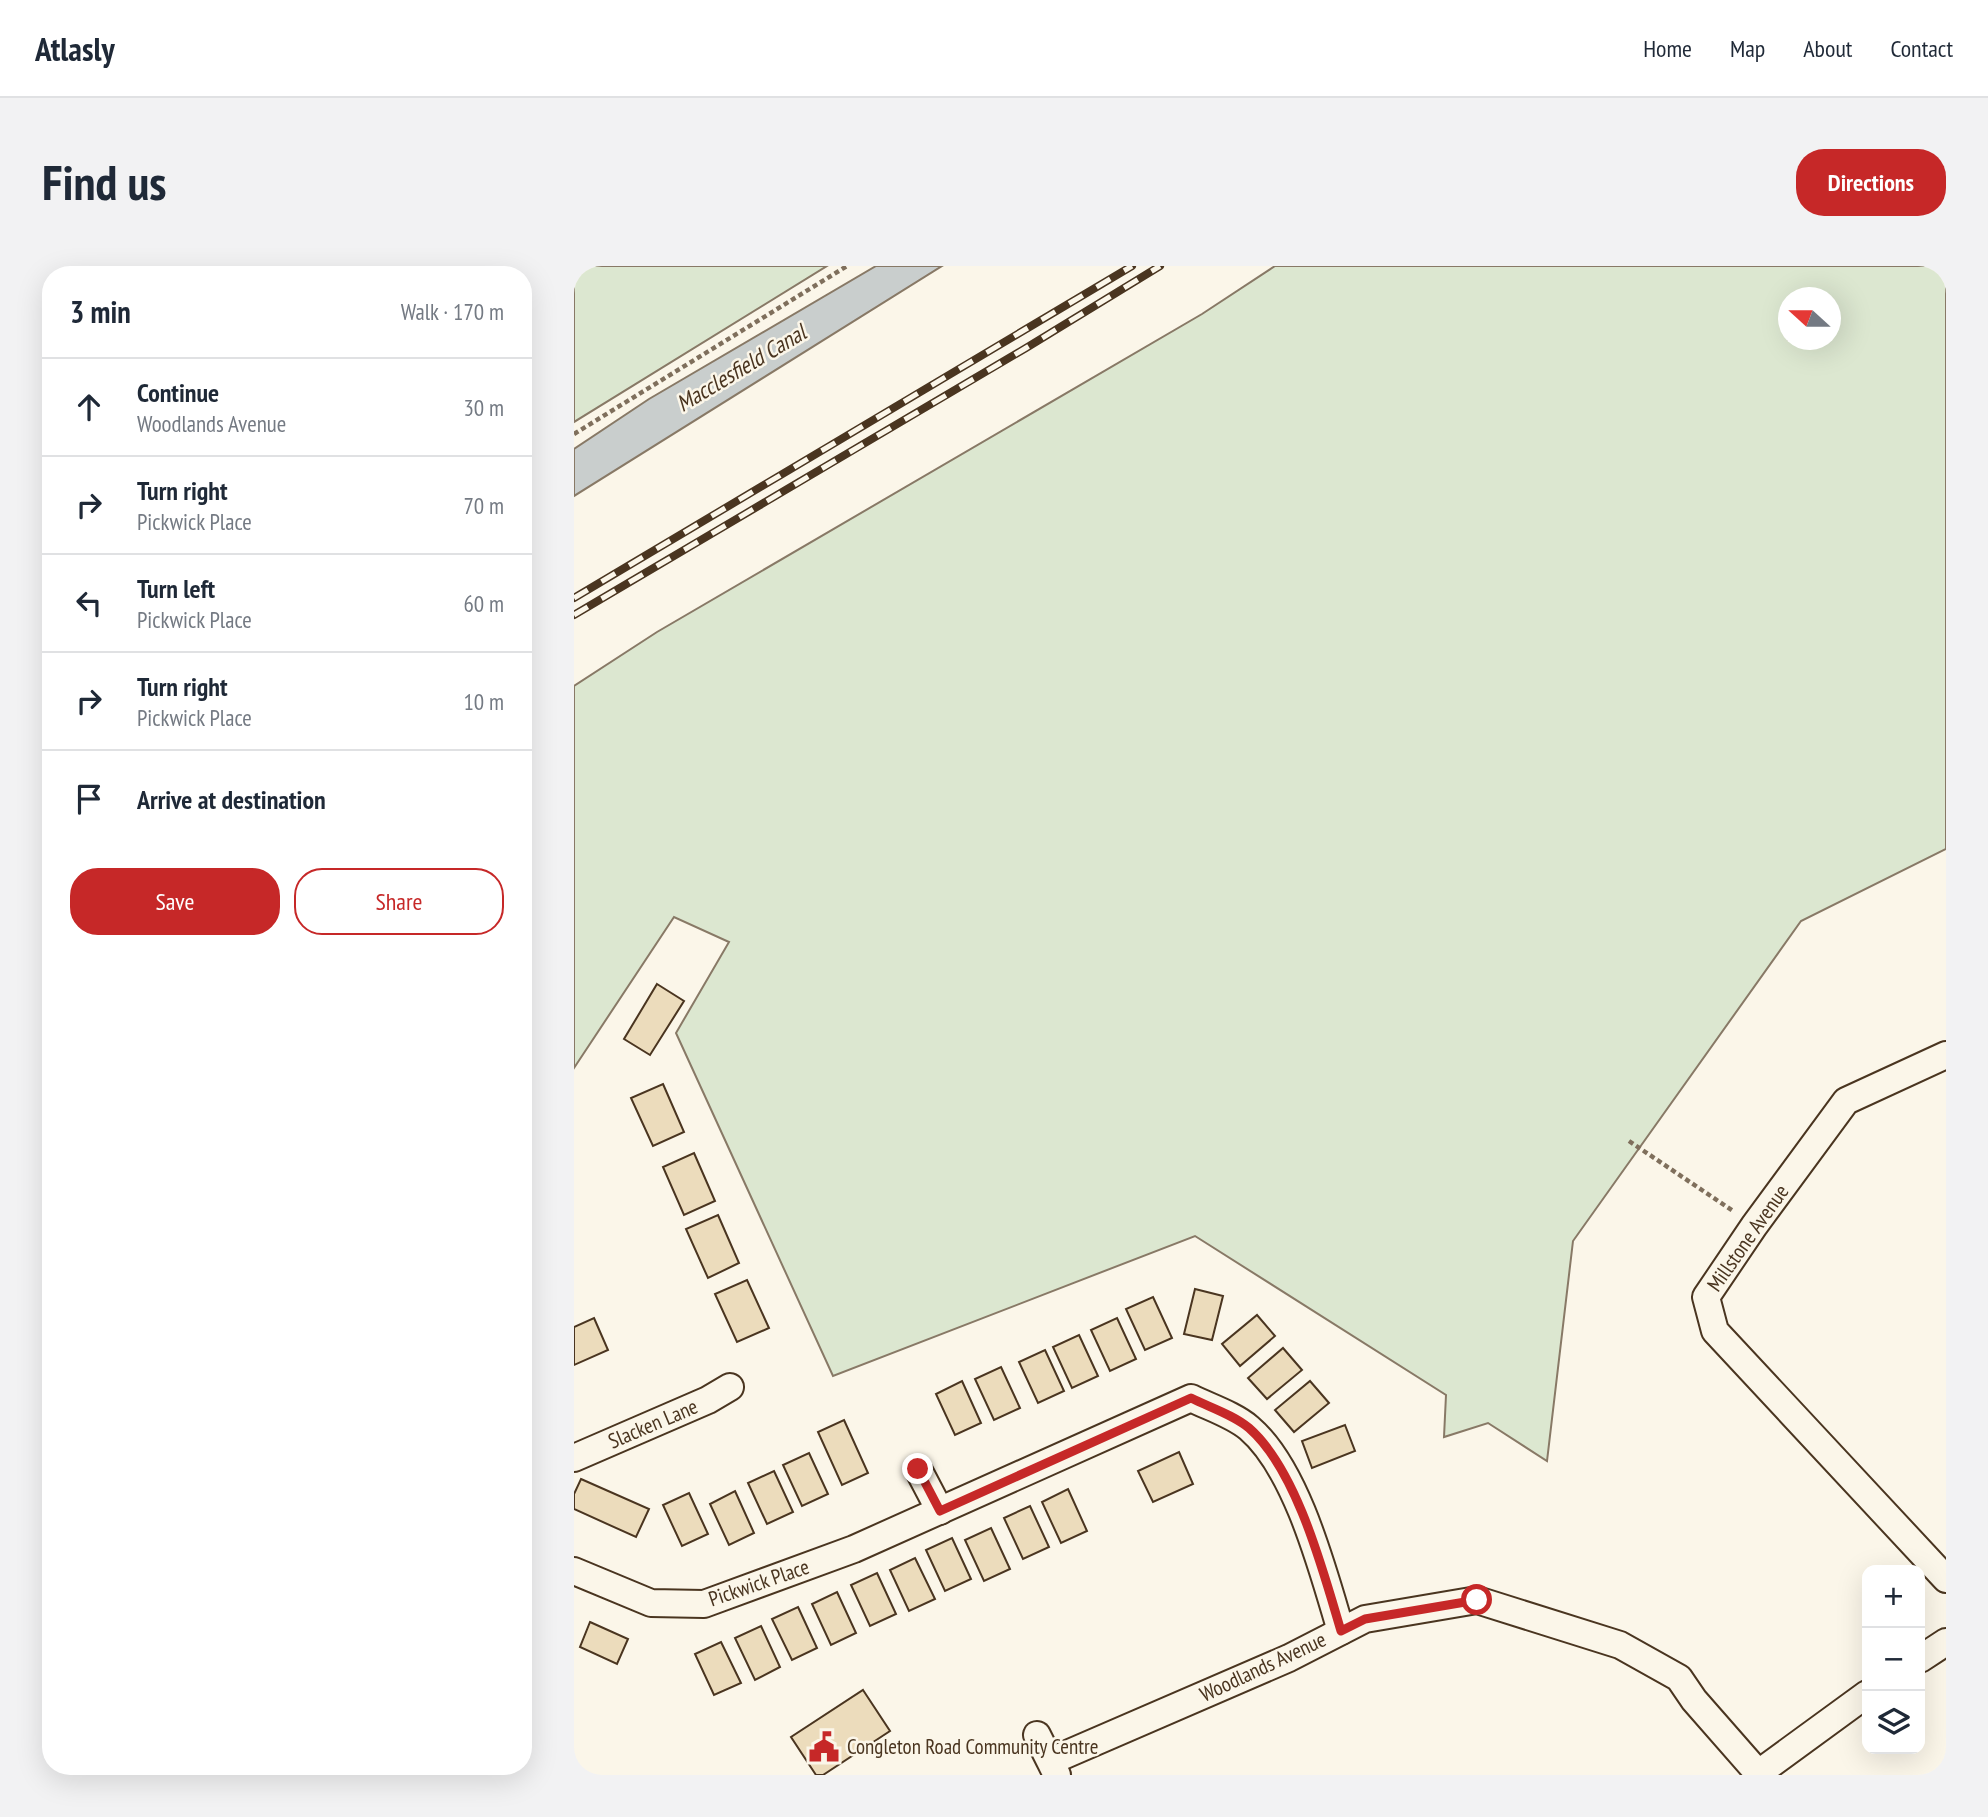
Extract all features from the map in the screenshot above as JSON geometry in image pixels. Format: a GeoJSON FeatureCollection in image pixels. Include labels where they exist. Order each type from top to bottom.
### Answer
{"type":"FeatureCollection","features":[{"type":"Feature","properties":{"kind":"street","name":"Millstone Avenue"},"geometry":{"type":"LineString","coordinates":[[1946,1055],[1846,1101],[1754,1226],[1706,1297],[1715,1331],[1946,1579]]}},
{"type":"Feature","properties":{"kind":"street","name":"Slacken Lane"},"geometry":{"type":"LineString","coordinates":[[574,1458],[708,1400],[730,1387]]}},
{"type":"Feature","properties":{"kind":"street","name":"Pickwick Place"},"geometry":{"type":"LineString","coordinates":[[574,1571],[651,1603],[704,1604],[854,1549],[1191,1398],[1248,1427],[1278,1464],[1301,1512],[1341,1631]]}},
{"type":"Feature","properties":{"kind":"street"},"geometry":{"type":"LineString","coordinates":[[918,1469],[940,1511]]}},
{"type":"Feature","properties":{"kind":"street","name":"Woodlands Avenue"},"geometry":{"type":"LineString","coordinates":[[1037,1735],[1054,1768],[1289,1658],[1365,1619],[1477,1600],[1620,1645],[1679,1678],[1694,1700],[1757,1774]]}},
{"type":"Feature","properties":{"kind":"street"},"geometry":{"type":"LineString","coordinates":[[1925,1656],[1946,1642]]}},
{"type":"Feature","properties":{"kind":"street"},"geometry":{"type":"LineString","coordinates":[[1757,1774],[1862,1698]]}},
{"type":"Feature","properties":{"kind":"path"},"geometry":{"type":"LineString","coordinates":[[574,434],[847,266]]}},
{"type":"Feature","properties":{"kind":"path"},"geometry":{"type":"LineString","coordinates":[[1629,1141],[1754,1226]]}},
{"type":"Feature","properties":{"kind":"green space"},"geometry":{"type":"Polygon","coordinates":[[[585,266],[827,266],[574,422],[574,271],[585,266]]]}},
{"type":"Feature","properties":{"kind":"green space"},"geometry":{"type":"Polygon","coordinates":[[[1275,266],[1946,266],[1946,849],[1801,921],[1573,1241],[1547,1461],[1488,1423],[1444,1437],[1446,1395],[1195,1236],[833,1376],[676,1033],[729,942],[674,917],[574,1068],[574,686],[657,632],[1202,314],[1275,266]]]}},
{"type":"Feature","properties":{"kind":"water","name":"Macclesfield Canal"},"geometry":{"type":"Polygon","coordinates":[[[876,266],[942,266],[574,496],[574,449],[649,399],[876,266]]]}},
{"type":"Feature","properties":{"kind":"building"},"geometry":{"type":"Polygon","coordinates":[[[657,984],[684,1001],[650,1055],[624,1039],[657,984]]]}},
{"type":"Feature","properties":{"kind":"building"},"geometry":{"type":"Polygon","coordinates":[[[663,1084],[684,1132],[653,1146],[631,1098],[663,1084]]]}},
{"type":"Feature","properties":{"kind":"building"},"geometry":{"type":"Polygon","coordinates":[[[694,1153],[715,1201],[684,1215],[663,1167],[694,1153]]]}},
{"type":"Feature","properties":{"kind":"building"},"geometry":{"type":"Polygon","coordinates":[[[718,1215],[739,1263],[708,1278],[686,1229],[718,1215]]]}},
{"type":"Feature","properties":{"kind":"building"},"geometry":{"type":"Polygon","coordinates":[[[747,1280],[769,1328],[737,1342],[715,1294],[747,1280]]]}},
{"type":"Feature","properties":{"kind":"building"},"geometry":{"type":"Polygon","coordinates":[[[1195,1289],[1223,1296],[1212,1340],[1184,1334],[1195,1289]]]}},
{"type":"Feature","properties":{"kind":"building"},"geometry":{"type":"Polygon","coordinates":[[[1153,1297],[1172,1338],[1145,1350],[1126,1309],[1153,1297]]]}},
{"type":"Feature","properties":{"kind":"building"},"geometry":{"type":"Polygon","coordinates":[[[1257,1315],[1275,1336],[1240,1366],[1222,1344],[1257,1315]]]}},
{"type":"Feature","properties":{"kind":"building"},"geometry":{"type":"Polygon","coordinates":[[[594,1318],[608,1350],[574,1365],[574,1327],[594,1318]]]}},
{"type":"Feature","properties":{"kind":"building"},"geometry":{"type":"Polygon","coordinates":[[[1117,1318],[1136,1359],[1110,1371],[1091,1330],[1117,1318]]]}},
{"type":"Feature","properties":{"kind":"building"},"geometry":{"type":"Polygon","coordinates":[[[1079,1335],[1098,1376],[1072,1388],[1053,1347],[1079,1335]]]}},
{"type":"Feature","properties":{"kind":"building"},"geometry":{"type":"Polygon","coordinates":[[[1283,1348],[1302,1370],[1267,1399],[1248,1378],[1283,1348]]]}},
{"type":"Feature","properties":{"kind":"building"},"geometry":{"type":"Polygon","coordinates":[[[1045,1350],[1064,1391],[1038,1403],[1019,1362],[1045,1350]]]}},
{"type":"Feature","properties":{"kind":"building"},"geometry":{"type":"Polygon","coordinates":[[[1001,1367],[1020,1408],[994,1420],[975,1379],[1001,1367]]]}},
{"type":"Feature","properties":{"kind":"building"},"geometry":{"type":"Polygon","coordinates":[[[962,1381],[981,1423],[955,1435],[936,1394],[962,1381]]]}},
{"type":"Feature","properties":{"kind":"building"},"geometry":{"type":"Polygon","coordinates":[[[1310,1381],[1329,1403],[1294,1432],[1275,1410],[1310,1381]]]}},
{"type":"Feature","properties":{"kind":"building"},"geometry":{"type":"Polygon","coordinates":[[[844,1420],[868,1473],[842,1485],[818,1432],[844,1420]]]}},
{"type":"Feature","properties":{"kind":"building"},"geometry":{"type":"Polygon","coordinates":[[[1345,1425],[1355,1451],[1312,1468],[1302,1441],[1345,1425]]]}},
{"type":"Feature","properties":{"kind":"building"},"geometry":{"type":"Polygon","coordinates":[[[1179,1452],[1193,1484],[1153,1502],[1138,1471],[1179,1452]]]}},
{"type":"Feature","properties":{"kind":"building"},"geometry":{"type":"Polygon","coordinates":[[[809,1453],[828,1494],[802,1506],[783,1465],[809,1453]]]}},
{"type":"Feature","properties":{"kind":"building"},"geometry":{"type":"Polygon","coordinates":[[[774,1471],[793,1512],[767,1524],[748,1483],[774,1471]]]}},
{"type":"Feature","properties":{"kind":"building"},"geometry":{"type":"Polygon","coordinates":[[[581,1479],[649,1509],[636,1537],[574,1509],[574,1494],[581,1479]]]}},
{"type":"Feature","properties":{"kind":"building"},"geometry":{"type":"Polygon","coordinates":[[[1068,1489],[1087,1531],[1061,1543],[1042,1502],[1068,1489]]]}},
{"type":"Feature","properties":{"kind":"building"},"geometry":{"type":"Polygon","coordinates":[[[735,1491],[754,1533],[729,1545],[710,1504],[735,1491]]]}},
{"type":"Feature","properties":{"kind":"building"},"geometry":{"type":"Polygon","coordinates":[[[689,1493],[708,1534],[682,1546],[663,1505],[689,1493]]]}},
{"type":"Feature","properties":{"kind":"building"},"geometry":{"type":"Polygon","coordinates":[[[1030,1506],[1049,1547],[1023,1559],[1004,1518],[1030,1506]]]}},
{"type":"Feature","properties":{"kind":"building"},"geometry":{"type":"Polygon","coordinates":[[[991,1528],[1010,1569],[984,1581],[965,1540],[991,1528]]]}},
{"type":"Feature","properties":{"kind":"building"},"geometry":{"type":"Polygon","coordinates":[[[952,1538],[971,1579],[945,1591],[926,1550],[952,1538]]]}},
{"type":"Feature","properties":{"kind":"building"},"geometry":{"type":"Polygon","coordinates":[[[915,1558],[935,1599],[909,1611],[890,1570],[915,1558]]]}},
{"type":"Feature","properties":{"kind":"building"},"geometry":{"type":"Polygon","coordinates":[[[877,1573],[896,1614],[870,1626],[851,1585],[877,1573]]]}},
{"type":"Feature","properties":{"kind":"building"},"geometry":{"type":"Polygon","coordinates":[[[837,1592],[856,1633],[831,1645],[812,1604],[837,1592]]]}},
{"type":"Feature","properties":{"kind":"building"},"geometry":{"type":"Polygon","coordinates":[[[798,1607],[817,1648],[792,1660],[772,1619],[798,1607]]]}},
{"type":"Feature","properties":{"kind":"building"},"geometry":{"type":"Polygon","coordinates":[[[590,1622],[628,1639],[617,1664],[580,1647],[590,1622]]]}},
{"type":"Feature","properties":{"kind":"building"},"geometry":{"type":"Polygon","coordinates":[[[761,1626],[780,1667],[755,1680],[735,1638],[761,1626]]]}},
{"type":"Feature","properties":{"kind":"building"},"geometry":{"type":"Polygon","coordinates":[[[721,1642],[741,1683],[714,1695],[695,1654],[721,1642]]]}},
{"type":"Feature","properties":{"kind":"building"},"geometry":{"type":"Polygon","coordinates":[[[863,1690],[890,1731],[823,1775],[816,1775],[791,1737],[863,1690]]]}},
{"type":"Feature","properties":{"kind":"railway"},"geometry":{"type":"LineString","coordinates":[[574,598],[1132,266]]}},
{"type":"Feature","properties":{"kind":"railway"},"geometry":{"type":"LineString","coordinates":[[574,615],[1160,266]]}},
{"type":"Feature","properties":{"kind":"place","name":"Congleton Road Community Centre"},"geometry":{"type":"Point","coordinates":[824,1747]}},
{"type":"Feature","properties":{"kind":"route"},"geometry":{"type":"LineString","coordinates":[[918,1469],[940,1511],[1191,1398],[1248,1427],[1278,1464],[1320,1560],[1341,1631],[1365,1619],[1477,1600]]}}]}
